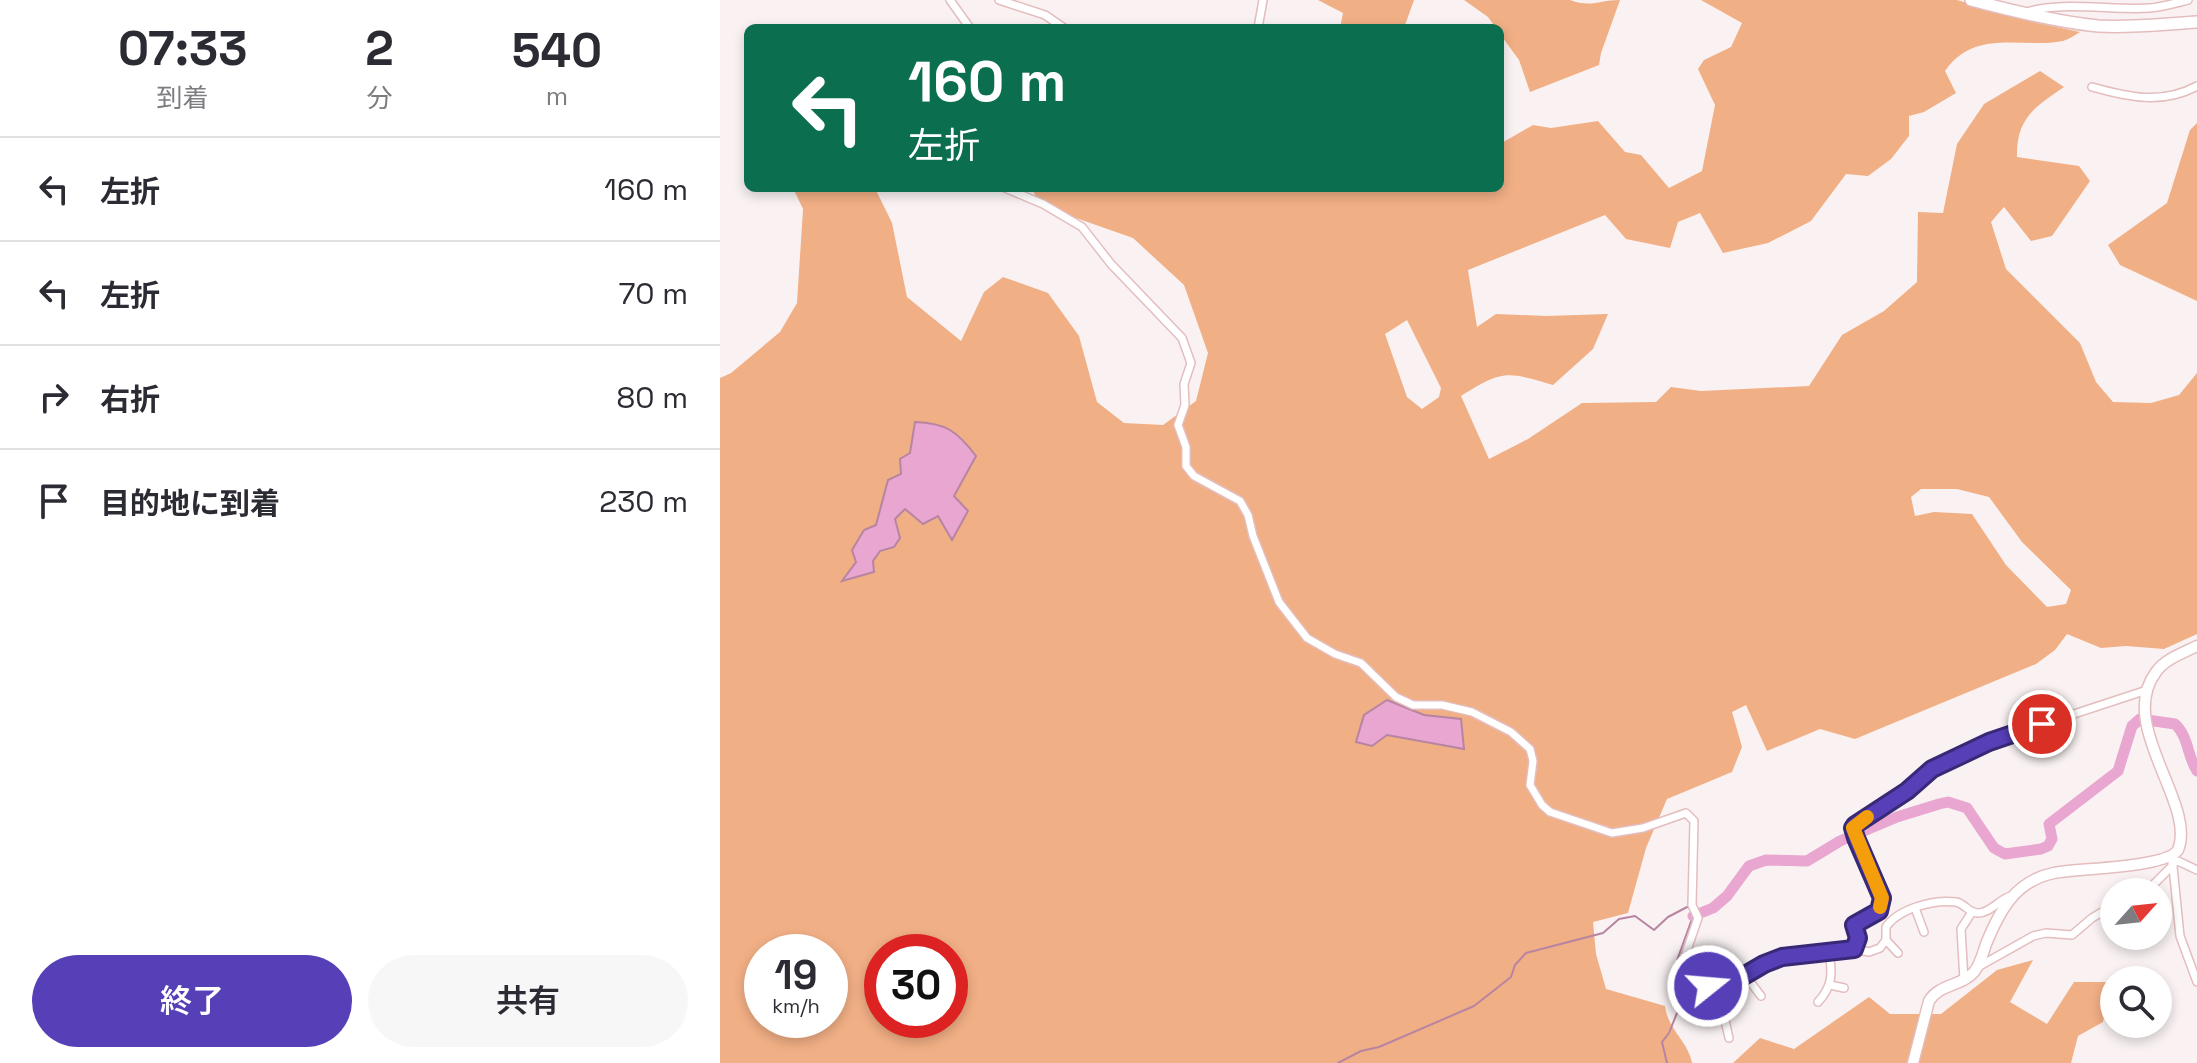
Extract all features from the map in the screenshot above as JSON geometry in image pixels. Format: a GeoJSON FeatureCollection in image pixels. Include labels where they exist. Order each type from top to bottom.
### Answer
{"type":"FeatureCollection","features":[{"type":"Feature","properties":{"kind":"main road"},"geometry":{"type":"LineString","coordinates":[[1971,0],[2097,26],[2160,26],[2197,22]]}},
{"type":"Feature","properties":{"kind":"main road"},"geometry":{"type":"LineString","coordinates":[[1913,1063],[1926,1010],[1933,995],[1964,980],[1978,967],[1997,917],[2011,896],[2034,879],[2055,873],[2172,862],[2184,839],[2186,823],[2180,801],[2159,755],[2148,714],[2147,690],[2161,666],[2197,646]]}},
{"type":"Feature","properties":{"kind":"street"},"geometry":{"type":"LineString","coordinates":[[950,0],[967,24]]}},
{"type":"Feature","properties":{"kind":"street"},"geometry":{"type":"LineString","coordinates":[[999,0],[1045,15],[1058,24]]}},
{"type":"Feature","properties":{"kind":"street"},"geometry":{"type":"LineString","coordinates":[[1259,24],[1263,0]]}},
{"type":"Feature","properties":{"kind":"street"},"geometry":{"type":"LineString","coordinates":[[2024,13],[2033,7],[2072,2],[2149,8],[2188,0]]}},
{"type":"Feature","properties":{"kind":"street"},"geometry":{"type":"LineString","coordinates":[[2092,87],[2145,99],[2169,98],[2197,86]]}},
{"type":"Feature","properties":{"kind":"street"},"geometry":{"type":"LineString","coordinates":[[1014,192],[1043,204],[1082,227],[1111,264],[1182,338],[1191,363],[1184,384],[1185,405],[1178,425],[1186,447],[1186,466],[1194,476],[1240,501],[1248,515],[1279,602],[1307,638],[1322,648],[1361,663],[1396,697],[1413,705],[1442,705],[1472,712],[1511,732],[1530,749],[1533,761],[1530,785],[1550,812],[1612,833],[1643,828],[1686,813],[1694,821],[1692,905],[1698,918],[1681,968],[1684,976],[1698,986],[1728,983],[1782,957],[1854,949],[1869,952],[1880,948],[1886,940],[1886,927],[1891,920],[1915,908],[1957,902],[1972,912],[1986,912],[2002,898],[2011,896]]}},
{"type":"Feature","properties":{"kind":"street"},"geometry":{"type":"LineString","coordinates":[[1854,949],[1858,938],[1854,925],[1879,911],[1882,898],[1853,828],[1907,791],[1932,769],[1989,742],[2147,690]]}},
{"type":"Feature","properties":{"kind":"street"},"geometry":{"type":"LineString","coordinates":[[2158,878],[2172,862],[2178,861],[2197,870]]}},
{"type":"Feature","properties":{"kind":"street"},"geometry":{"type":"LineString","coordinates":[[2172,862],[2180,936],[2197,982]]}},
{"type":"Feature","properties":{"kind":"street"},"geometry":{"type":"LineString","coordinates":[[1915,908],[1924,932]]}},
{"type":"Feature","properties":{"kind":"street"},"geometry":{"type":"LineString","coordinates":[[1964,980],[1961,929],[1972,912]]}},
{"type":"Feature","properties":{"kind":"street"},"geometry":{"type":"LineString","coordinates":[[1978,967],[2033,936],[2046,933],[2072,935],[2100,913]]}},
{"type":"Feature","properties":{"kind":"street"},"geometry":{"type":"LineString","coordinates":[[1886,940],[1898,953]]}},
{"type":"Feature","properties":{"kind":"street"},"geometry":{"type":"LineString","coordinates":[[1818,1002],[1830,985],[1833,973],[1829,953]]}},
{"type":"Feature","properties":{"kind":"street"},"geometry":{"type":"LineString","coordinates":[[1745,975],[1761,996]]}},
{"type":"Feature","properties":{"kind":"street"},"geometry":{"type":"LineString","coordinates":[[1704,1010],[1705,1001],[1719,994],[1728,983]]}},
{"type":"Feature","properties":{"kind":"street"},"geometry":{"type":"LineString","coordinates":[[1830,985],[1844,988]]}},
{"type":"Feature","properties":{"kind":"street"},"geometry":{"type":"LineString","coordinates":[[1719,994],[1729,1038]]}},
{"type":"Feature","properties":{"kind":"shaded area"},"geometry":{"type":"Polygon","coordinates":[[[1318,0],[1414,0],[1405,24],[1341,24],[1343,13],[1318,0]]]}},
{"type":"Feature","properties":{"kind":"shaded area"},"geometry":{"type":"Polygon","coordinates":[[[1464,0],[1570,0],[1590,4],[1620,0],[1599,65],[1530,92],[1519,60],[1504,39],[1504,24],[1493,24],[1464,0]]]}},
{"type":"Feature","properties":{"kind":"shaded area"},"geometry":{"type":"Polygon","coordinates":[[[1701,0],[1957,0],[2080,32],[2063,41],[2000,43],[1970,49],[1945,71],[1956,93],[1924,112],[1909,116],[1909,136],[1891,159],[1868,176],[1846,174],[1811,221],[1768,243],[1723,253],[1700,213],[1678,222],[1670,248],[1626,239],[1605,215],[1468,270],[1477,327],[1496,314],[1608,314],[1593,349],[1553,385],[1514,375],[1496,377],[1461,396],[1489,459],[1528,439],[1582,403],[1656,402],[1671,387],[1701,391],[1809,386],[1842,335],[1884,311],[1917,282],[1918,212],[1943,213],[1957,144],[1984,104],[2040,71],[2064,87],[2029,115],[2020,132],[2017,157],[2079,166],[2090,181],[2052,236],[2031,241],[2004,207],[1991,222],[2006,269],[2080,343],[2096,382],[2113,402],[2151,403],[2179,395],[2197,373],[2197,634],[2164,649],[2101,648],[2067,634],[2055,650],[2036,664],[1855,739],[1820,729],[1767,751],[1746,705],[1732,712],[1742,747],[1732,772],[1667,799],[1646,848],[1628,913],[1593,922],[1596,954],[1606,989],[1665,1006],[1692,1063],[720,1063],[720,378],[731,373],[780,332],[797,303],[803,209],[795,192],[877,192],[892,223],[907,297],[961,341],[984,292],[1003,277],[1048,293],[1079,336],[1097,402],[1124,423],[1163,425],[1196,401],[1208,353],[1184,285],[1133,238],[1042,206],[1033,192],[1504,192],[1504,142],[1533,125],[1551,128],[1598,121],[1625,152],[1641,155],[1669,188],[1702,171],[1715,105],[1698,69],[1704,60],[1731,47],[1742,23],[1701,0]],[[1407,320],[1385,334],[1407,397],[1422,409],[1439,397],[1441,388],[1407,320]],[[1921,489],[1911,497],[1915,516],[1934,512],[1972,514],[2006,565],[2047,607],[2066,604],[2071,590],[2022,542],[1989,497],[1957,489],[1921,489]]]}},
{"type":"Feature","properties":{"kind":"shaded area"},"geometry":{"type":"Polygon","coordinates":[[[2197,123],[2197,301],[2120,265],[2108,245],[2167,203],[2190,130],[2197,123]]]}},
{"type":"Feature","properties":{"kind":"shaded area"},"geometry":{"type":"Polygon","coordinates":[[[915,422],[935,424],[950,430],[976,456],[954,496],[968,511],[952,540],[938,516],[923,524],[905,509],[895,519],[900,538],[894,547],[880,551],[873,561],[874,572],[842,581],[856,562],[852,550],[864,530],[876,525],[888,480],[901,474],[900,459],[910,453],[915,422]]]}},
{"type":"Feature","properties":{"kind":"shaded area"},"geometry":{"type":"Polygon","coordinates":[[[1387,700],[1424,715],[1461,719],[1464,749],[1387,735],[1372,746],[1356,742],[1364,715],[1387,700]]]}},
{"type":"Feature","properties":{"kind":"shaded area"},"geometry":{"type":"Polygon","coordinates":[[[2033,960],[2010,1002],[2047,1024],[2074,982],[2100,982],[2100,1024],[2078,1036],[2071,1063],[1916,1063],[1928,1014],[1941,1014],[1997,970],[2033,960]]]}},
{"type":"Feature","properties":{"kind":"shaded area"},"geometry":{"type":"Polygon","coordinates":[[[1869,997],[1890,1014],[1920,1014],[1908,1063],[1733,1063],[1760,1038],[1794,1049],[1869,997]]]}},
{"type":"Feature","properties":{"kind":"waterway"},"geometry":{"type":"LineString","coordinates":[[1693,916],[1713,908],[1727,896],[1749,866],[1766,860],[1807,861],[1840,841],[1897,817],[1948,802],[1967,808],[1994,848],[2005,854],[2048,846],[2052,839],[2049,824],[2118,771],[2132,726],[2140,719],[2175,724],[2183,735],[2197,771]]}},
{"type":"Feature","properties":{"kind":"waterway"},"geometry":{"type":"LineString","coordinates":[[1338,1063],[1474,1006],[1511,977],[1515,965],[1526,953],[1603,933],[1619,919],[1635,916],[1654,930],[1668,917],[1689,906],[1693,916],[1675,966],[1685,993],[1669,1033],[1662,1042],[1667,1063]]}},
{"type":"Feature","properties":{"kind":"slow traffic"},"geometry":{"type":"LineString","coordinates":[[1867,817],[1853,828],[1882,898],[1880,907]]}},
{"type":"Feature","properties":{"kind":"route"},"geometry":{"type":"LineString","coordinates":[[1708,986],[1735,981],[1782,957],[1854,949],[1858,938],[1854,925],[1879,911],[1882,904],[1856,838],[1855,825],[1907,791],[1932,769],[1989,742],[2042,724]]}}]}
